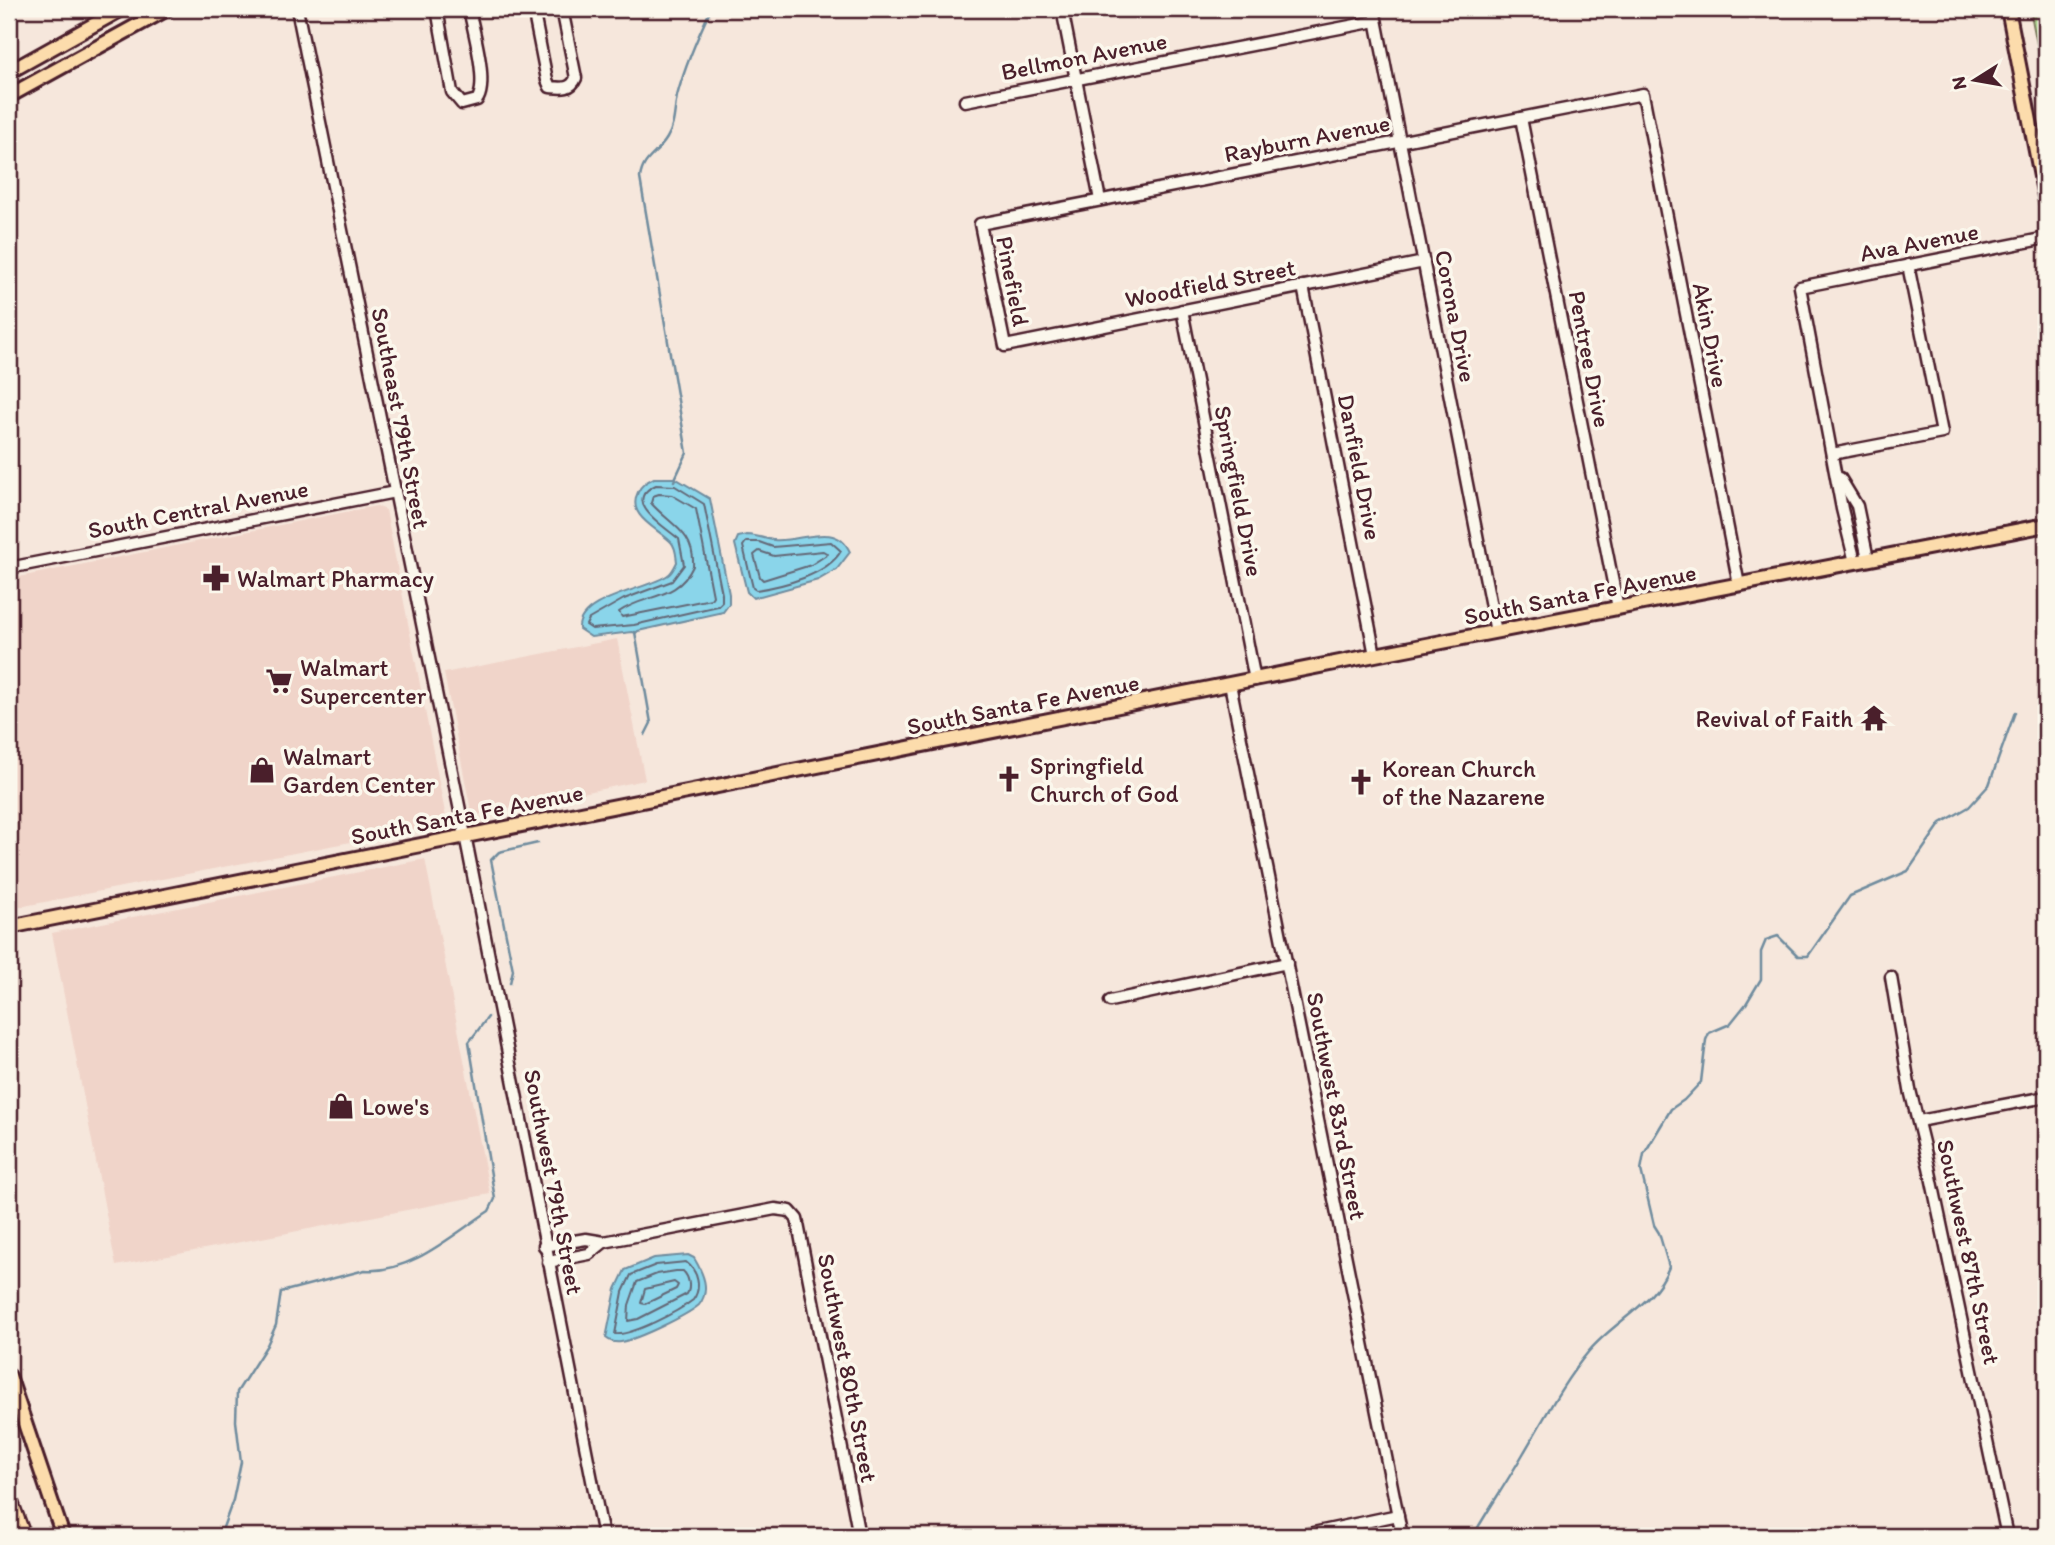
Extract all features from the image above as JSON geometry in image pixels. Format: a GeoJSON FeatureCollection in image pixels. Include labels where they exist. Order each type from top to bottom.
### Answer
{"type":"FeatureCollection","features":[{"type":"Feature","properties":{"kind":"highway"},"geometry":{"type":"LineString","coordinates":[[9,1498],[23,1536]]}},
{"type":"Feature","properties":{"kind":"main road"},"geometry":{"type":"LineString","coordinates":[[9,72],[122,9]]}},
{"type":"Feature","properties":{"kind":"main road"},"geometry":{"type":"LineString","coordinates":[[9,96],[167,9]]}},
{"type":"Feature","properties":{"kind":"main road"},"geometry":{"type":"LineString","coordinates":[[2008,9],[2046,202]]}},
{"type":"Feature","properties":{"kind":"main road","name":"South Santa Fe Avenue"},"geometry":{"type":"LineString","coordinates":[[9,926],[2046,525]]}},
{"type":"Feature","properties":{"kind":"main road"},"geometry":{"type":"LineString","coordinates":[[9,1376],[63,1536]]}},
{"type":"Feature","properties":{"kind":"street","name":"Southeast 79th Street"},"geometry":{"type":"LineString","coordinates":[[297,9],[465,835]]}},
{"type":"Feature","properties":{"kind":"street"},"geometry":{"type":"LineString","coordinates":[[437,9],[452,92],[462,104],[477,100],[482,94],[482,80],[469,9]]}},
{"type":"Feature","properties":{"kind":"street"},"geometry":{"type":"LineString","coordinates":[[533,9],[547,80],[550,87],[565,89],[571,86],[576,78],[562,9]]}},
{"type":"Feature","properties":{"kind":"street"},"geometry":{"type":"LineString","coordinates":[[1062,9],[1100,200]]}},
{"type":"Feature","properties":{"kind":"street","name":"Corona Drive"},"geometry":{"type":"LineString","coordinates":[[1374,9],[1496,632]]}},
{"type":"Feature","properties":{"kind":"street","name":"Bellmon Avenue"},"geometry":{"type":"LineString","coordinates":[[965,101],[1376,21]]}},
{"type":"Feature","properties":{"kind":"street","name":"Rayburn Avenue"},"geometry":{"type":"LineString","coordinates":[[980,224],[1643,94]]}},
{"type":"Feature","properties":{"kind":"street","name":"Akin Drive"},"geometry":{"type":"LineString","coordinates":[[1643,94],[1739,584]]}},
{"type":"Feature","properties":{"kind":"street","name":"Pentree Drive"},"geometry":{"type":"LineString","coordinates":[[1521,118],[1618,608]]}},
{"type":"Feature","properties":{"kind":"street","name":"Pinefield"},"geometry":{"type":"LineString","coordinates":[[980,224],[1004,346]]}},
{"type":"Feature","properties":{"kind":"street","name":"Ava Avenue"},"geometry":{"type":"LineString","coordinates":[[1832,454],[1800,287],[2046,238]]}},
{"type":"Feature","properties":{"kind":"street","name":"Woodfield Street"},"geometry":{"type":"LineString","coordinates":[[1004,346],[1424,262]]}},
{"type":"Feature","properties":{"kind":"street"},"geometry":{"type":"LineString","coordinates":[[1855,562],[1832,454],[1942,433],[1908,265]]}},
{"type":"Feature","properties":{"kind":"street","name":"Danfield Drive"},"geometry":{"type":"LineString","coordinates":[[1303,286],[1376,655]]}},
{"type":"Feature","properties":{"kind":"street","name":"Springfield Drive"},"geometry":{"type":"LineString","coordinates":[[1182,310],[1255,680]]}},
{"type":"Feature","properties":{"kind":"street"},"geometry":{"type":"LineString","coordinates":[[1836,471],[1857,506],[1868,559]]}},
{"type":"Feature","properties":{"kind":"street","name":"South Central Avenue"},"geometry":{"type":"LineString","coordinates":[[9,568],[395,492]]}},
{"type":"Feature","properties":{"kind":"street","name":"Southwest 83rd Street"},"geometry":{"type":"LineString","coordinates":[[1230,684],[1402,1536]]}},
{"type":"Feature","properties":{"kind":"street","name":"Southwest 79th Street"},"geometry":{"type":"LineString","coordinates":[[465,835],[603,1536]]}},
{"type":"Feature","properties":{"kind":"street"},"geometry":{"type":"LineString","coordinates":[[1110,1001],[1287,963]]}},
{"type":"Feature","properties":{"kind":"street","name":"Southwest 87th Street"},"geometry":{"type":"LineString","coordinates":[[1891,977],[1910,1090],[1919,1121],[2007,1536]]}},
{"type":"Feature","properties":{"kind":"street"},"geometry":{"type":"LineString","coordinates":[[1919,1121],[2046,1097]]}},
{"type":"Feature","properties":{"kind":"street","name":"Southwest 80th Street"},"geometry":{"type":"LineString","coordinates":[[604,1242],[775,1209],[790,1211],[797,1219],[859,1536]]}},
{"type":"Feature","properties":{"kind":"street"},"geometry":{"type":"LineString","coordinates":[[544,1246],[586,1239],[604,1242]]}},
{"type":"Feature","properties":{"kind":"street"},"geometry":{"type":"LineString","coordinates":[[548,1262],[589,1254],[604,1242]]}},
{"type":"Feature","properties":{"kind":"street"},"geometry":{"type":"LineString","coordinates":[[1299,1536],[1398,1515]]}},
{"type":"Feature","properties":{"kind":"shaded area"},"geometry":{"type":"Polygon","coordinates":[[[376,506],[386,510],[447,823],[9,909],[9,579],[376,506]]]}},
{"type":"Feature","properties":{"kind":"shaded area"},"geometry":{"type":"Polygon","coordinates":[[[617,639],[645,780],[472,816],[444,673],[617,639]]]}},
{"type":"Feature","properties":{"kind":"shaded area"},"geometry":{"type":"Polygon","coordinates":[[[425,859],[490,1194],[116,1266],[52,933],[425,859]]]}},
{"type":"Feature","properties":{"kind":"green space"},"geometry":{"type":"Polygon","coordinates":[[[2030,9],[2046,9],[2046,90],[2030,9]]]}},
{"type":"Feature","properties":{"kind":"water"},"geometry":{"type":"Polygon","coordinates":[[[654,478],[675,478],[710,499],[729,604],[723,612],[636,633],[591,637],[579,629],[581,618],[589,609],[659,580],[672,571],[677,562],[673,544],[645,521],[636,508],[635,500],[640,489],[654,478]]]}},
{"type":"Feature","properties":{"kind":"water"},"geometry":{"type":"Polygon","coordinates":[[[747,535],[784,540],[826,535],[844,542],[850,552],[837,569],[818,580],[753,598],[747,592],[735,544],[738,537],[747,535]]]}},
{"type":"Feature","properties":{"kind":"water"},"geometry":{"type":"Polygon","coordinates":[[[688,1255],[694,1258],[704,1282],[705,1293],[699,1305],[673,1321],[629,1340],[615,1342],[606,1338],[616,1289],[625,1270],[654,1258],[688,1255]]]}},
{"type":"Feature","properties":{"kind":"waterway"},"geometry":{"type":"LineString","coordinates":[[674,481],[687,453],[640,178],[644,165],[670,133],[684,74],[711,9]]}},
{"type":"Feature","properties":{"kind":"waterway"},"geometry":{"type":"LineString","coordinates":[[635,632],[651,723],[645,735]]}},
{"type":"Feature","properties":{"kind":"waterway"},"geometry":{"type":"LineString","coordinates":[[1473,1536],[1571,1375],[1599,1340],[1644,1302],[1663,1280],[1669,1267],[1654,1225],[1641,1170],[1644,1154],[1671,1109],[1701,1082],[1709,1033],[1730,1024],[1761,979],[1761,952],[1766,940],[1778,936],[1798,956],[1808,956],[1850,896],[1908,871],[1941,823],[1969,807],[1989,785],[2015,712]]}},
{"type":"Feature","properties":{"kind":"waterway"},"geometry":{"type":"LineString","coordinates":[[510,983],[513,970],[491,860],[499,852],[538,843]]}},
{"type":"Feature","properties":{"kind":"waterway"},"geometry":{"type":"LineString","coordinates":[[220,1536],[233,1500],[241,1462],[236,1421],[237,1392],[267,1345],[276,1325],[281,1292],[365,1270],[398,1266],[430,1251],[489,1211],[495,1199],[469,1042],[488,1017]]}},
{"type":"Feature","properties":{"kind":"place","name":"Walmart Pharmacy"},"geometry":{"type":"Point","coordinates":[216,578]}},
{"type":"Feature","properties":{"kind":"place","name":"Walmart Supercenter"},"geometry":{"type":"Point","coordinates":[279,681]}},
{"type":"Feature","properties":{"kind":"place","name":"Revival of Faith"},"geometry":{"type":"Point","coordinates":[1874,718]}},
{"type":"Feature","properties":{"kind":"place","name":"Walmart Garden Center"},"geometry":{"type":"Point","coordinates":[262,770]}},
{"type":"Feature","properties":{"kind":"place","name":"Springfield Church of God"},"geometry":{"type":"Point","coordinates":[1009,779]}},
{"type":"Feature","properties":{"kind":"place","name":"Korean Church of the Nazarene"},"geometry":{"type":"Point","coordinates":[1361,782]}},
{"type":"Feature","properties":{"kind":"place","name":"Lowe's"},"geometry":{"type":"Point","coordinates":[341,1106]}}]}
